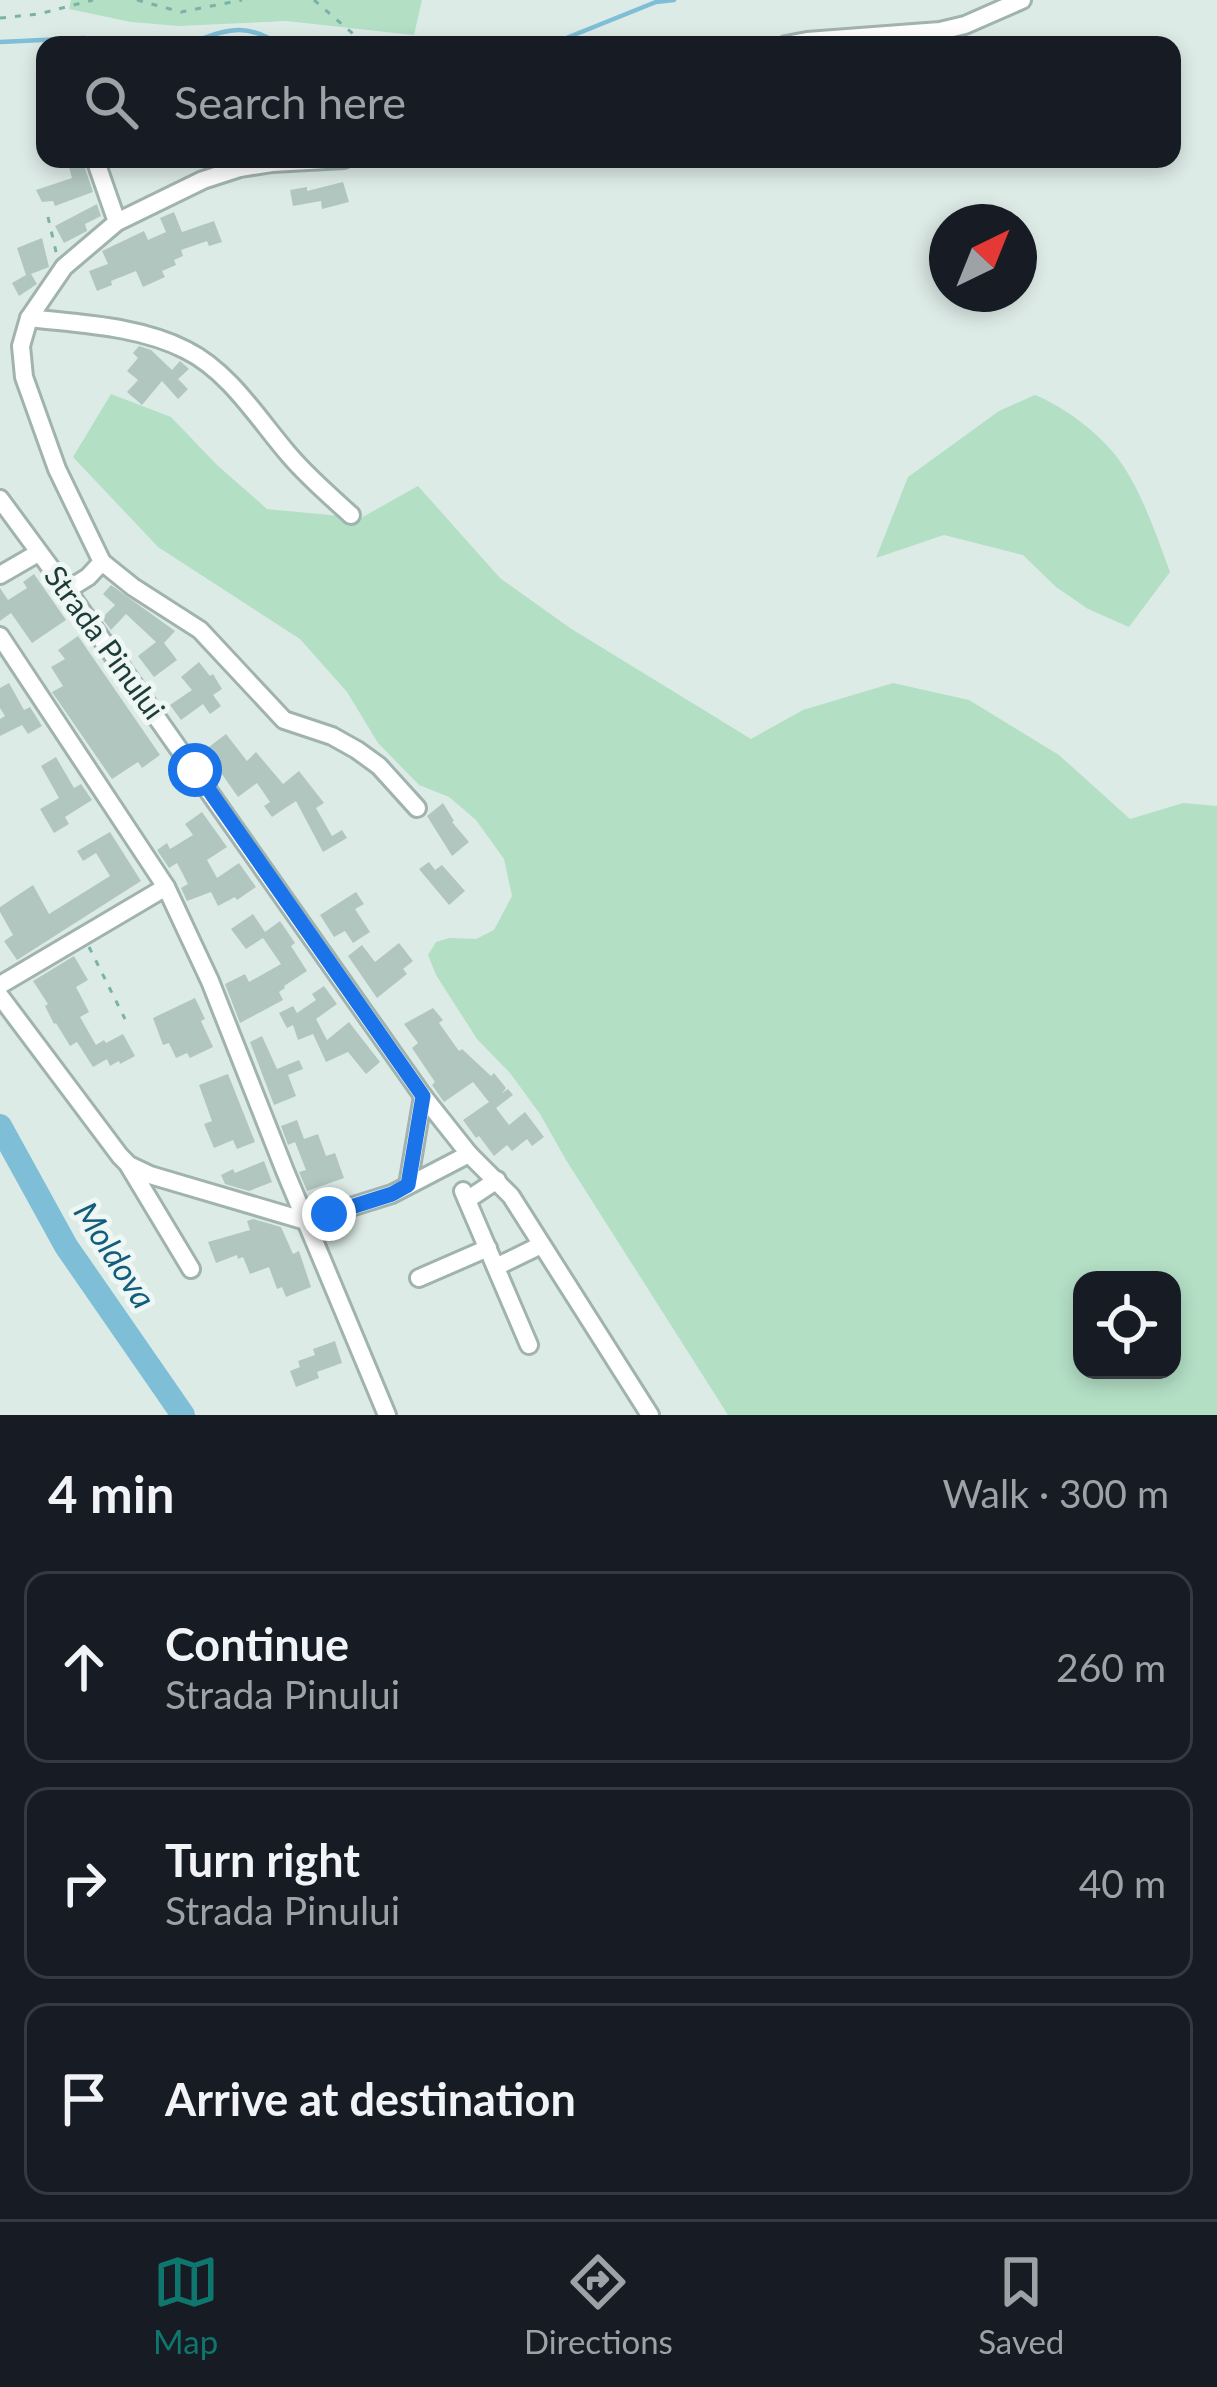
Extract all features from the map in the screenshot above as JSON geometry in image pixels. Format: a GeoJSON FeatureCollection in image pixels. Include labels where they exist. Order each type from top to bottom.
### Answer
{"type":"FeatureCollection","features":[{"type":"Feature","properties":{"kind":"street"},"geometry":{"type":"LineString","coordinates":[[866,36],[940,31],[1022,0]]}},
{"type":"Feature","properties":{"kind":"street"},"geometry":{"type":"LineString","coordinates":[[98,168],[117,222]]}},
{"type":"Feature","properties":{"kind":"street"},"geometry":{"type":"LineString","coordinates":[[240,168],[203,180],[117,222],[64,267],[29,318],[20,346],[24,377],[57,469],[103,562],[200,630],[284,720],[358,750],[417,808]]}},
{"type":"Feature","properties":{"kind":"street"},"geometry":{"type":"LineString","coordinates":[[29,318],[142,334],[198,357],[221,374],[298,465],[351,515]]}},
{"type":"Feature","properties":{"kind":"street","name":"Strada Pinului"},"geometry":{"type":"LineString","coordinates":[[0,499],[423,1096],[511,1196],[650,1415]]}},
{"type":"Feature","properties":{"kind":"street"},"geometry":{"type":"LineString","coordinates":[[0,575],[38,553]]}},
{"type":"Feature","properties":{"kind":"street"},"geometry":{"type":"LineString","coordinates":[[67,590],[103,562]]}},
{"type":"Feature","properties":{"kind":"street"},"geometry":{"type":"LineString","coordinates":[[0,636],[166,887],[210,981],[387,1415]]}},
{"type":"Feature","properties":{"kind":"street"},"geometry":{"type":"LineString","coordinates":[[0,985],[166,887]]}},
{"type":"Feature","properties":{"kind":"street"},"geometry":{"type":"LineString","coordinates":[[0,996],[129,1165],[190,1269]]}},
{"type":"Feature","properties":{"kind":"street"},"geometry":{"type":"LineString","coordinates":[[408,1185],[423,1096]]}},
{"type":"Feature","properties":{"kind":"street"},"geometry":{"type":"LineString","coordinates":[[129,1165],[306,1221],[392,1194],[470,1154]]}},
{"type":"Feature","properties":{"kind":"street"},"geometry":{"type":"LineString","coordinates":[[497,1180],[465,1195],[530,1345]]}},
{"type":"Feature","properties":{"kind":"street"},"geometry":{"type":"LineString","coordinates":[[496,1267],[541,1245]]}},
{"type":"Feature","properties":{"kind":"street"},"geometry":{"type":"LineString","coordinates":[[418,1278],[488,1248]]}},
{"type":"Feature","properties":{"kind":"path"},"geometry":{"type":"LineString","coordinates":[[0,18],[93,0]]}},
{"type":"Feature","properties":{"kind":"path"},"geometry":{"type":"LineString","coordinates":[[136,0],[181,12],[242,0]]}},
{"type":"Feature","properties":{"kind":"path"},"geometry":{"type":"LineString","coordinates":[[314,0],[356,36]]}},
{"type":"Feature","properties":{"kind":"path"},"geometry":{"type":"LineString","coordinates":[[47,217],[54,250],[64,267]]}},
{"type":"Feature","properties":{"kind":"path"},"geometry":{"type":"LineString","coordinates":[[84,934],[125,1019]]}},
{"type":"Feature","properties":{"kind":"green space"},"geometry":{"type":"Polygon","coordinates":[[[71,0],[422,0],[414,35],[286,21],[178,26],[131,22],[69,9],[71,0]]]}},
{"type":"Feature","properties":{"kind":"green space"},"geometry":{"type":"Polygon","coordinates":[[[111,394],[171,417],[267,509],[361,518],[418,486],[500,578],[570,628],[751,739],[803,710],[893,683],[969,700],[1059,755],[1130,819],[1183,803],[1217,806],[1217,1415],[728,1415],[540,1114],[477,1039],[436,975],[428,955],[436,942],[476,939],[494,930],[512,896],[504,859],[476,820],[449,797],[419,785],[378,743],[347,692],[300,639],[158,547],[73,457],[111,394]]]}},
{"type":"Feature","properties":{"kind":"green space"},"geometry":{"type":"Polygon","coordinates":[[[1035,395],[1072,416],[1107,445],[1150,518],[1170,572],[1129,627],[1088,609],[1023,555],[944,535],[876,558],[908,477],[999,411],[1035,395]]]}},
{"type":"Feature","properties":{"kind":"building"},"geometry":{"type":"Polygon","coordinates":[[[69,168],[85,168],[93,192],[55,206],[53,201],[42,202],[36,190],[72,178],[69,168]]]}},
{"type":"Feature","properties":{"kind":"building"},"geometry":{"type":"Polygon","coordinates":[[[343,182],[349,202],[322,209],[321,201],[293,206],[290,190],[343,182]]]}},
{"type":"Feature","properties":{"kind":"building"},"geometry":{"type":"Polygon","coordinates":[[[97,204],[101,216],[85,224],[87,231],[64,243],[55,226],[97,204]]]}},
{"type":"Feature","properties":{"kind":"building"},"geometry":{"type":"Polygon","coordinates":[[[174,212],[182,232],[214,221],[222,242],[209,246],[207,241],[181,250],[183,256],[174,260],[176,265],[162,271],[165,277],[143,287],[136,271],[97,291],[89,271],[108,264],[102,251],[144,231],[148,240],[166,232],[160,218],[174,212]]]}},
{"type":"Feature","properties":{"kind":"building"},"geometry":{"type":"Polygon","coordinates":[[[42,238],[49,267],[31,274],[37,284],[19,296],[12,283],[26,275],[17,248],[42,238]]]}},
{"type":"Feature","properties":{"kind":"building"},"geometry":{"type":"Polygon","coordinates":[[[139,346],[151,350],[172,370],[180,361],[189,369],[178,379],[188,389],[178,399],[162,381],[142,405],[127,392],[138,380],[127,371],[138,358],[133,353],[139,346]]]}},
{"type":"Feature","properties":{"kind":"building"},"geometry":{"type":"Polygon","coordinates":[[[34,574],[66,620],[32,643],[11,613],[0,621],[0,588],[8,600],[27,588],[23,582],[34,574]]]}},
{"type":"Feature","properties":{"kind":"building"},"geometry":{"type":"Polygon","coordinates":[[[111,585],[175,631],[164,643],[177,660],[154,677],[138,656],[156,642],[126,614],[111,630],[102,618],[115,605],[103,594],[111,585]]]}},
{"type":"Feature","properties":{"kind":"building"},"geometry":{"type":"Polygon","coordinates":[[[78,636],[160,755],[112,779],[52,692],[63,686],[51,667],[65,659],[58,650],[78,636]]]}},
{"type":"Feature","properties":{"kind":"building"},"geometry":{"type":"Polygon","coordinates":[[[199,662],[222,689],[213,695],[221,706],[210,714],[203,704],[181,720],[170,705],[192,690],[181,677],[199,662]]]}},
{"type":"Feature","properties":{"kind":"building"},"geometry":{"type":"Polygon","coordinates":[[[9,683],[24,710],[30,707],[42,726],[28,734],[22,725],[0,736],[0,719],[5,716],[0,688],[9,683]]]}},
{"type":"Feature","properties":{"kind":"building"},"geometry":{"type":"Polygon","coordinates":[[[226,734],[247,761],[256,752],[283,784],[299,771],[324,803],[316,808],[332,836],[342,830],[347,838],[323,852],[296,801],[272,817],[264,806],[270,802],[257,783],[238,797],[205,750],[226,734]]]}},
{"type":"Feature","properties":{"kind":"building"},"geometry":{"type":"Polygon","coordinates":[[[56,757],[74,788],[81,784],[92,800],[65,817],[69,824],[54,833],[40,809],[59,798],[41,766],[56,757]]]}},
{"type":"Feature","properties":{"kind":"building"},"geometry":{"type":"Polygon","coordinates":[[[443,803],[469,842],[452,856],[427,816],[443,803]]]}},
{"type":"Feature","properties":{"kind":"building"},"geometry":{"type":"Polygon","coordinates":[[[202,812],[227,847],[207,860],[217,878],[239,863],[256,887],[218,906],[211,892],[187,901],[181,888],[188,884],[177,863],[169,868],[157,850],[167,843],[170,849],[193,835],[185,824],[202,812]]]}},
{"type":"Feature","properties":{"kind":"building"},"geometry":{"type":"Polygon","coordinates":[[[110,832],[141,881],[17,960],[4,941],[13,935],[0,907],[33,885],[49,914],[110,876],[96,853],[83,861],[77,851],[110,832]]]}},
{"type":"Feature","properties":{"kind":"building"},"geometry":{"type":"Polygon","coordinates":[[[429,862],[435,870],[442,865],[465,891],[449,905],[419,869],[429,862]]]}},
{"type":"Feature","properties":{"kind":"building"},"geometry":{"type":"Polygon","coordinates":[[[356,892],[364,904],[355,909],[370,932],[353,943],[345,931],[334,937],[320,915],[356,892]]]}},
{"type":"Feature","properties":{"kind":"building"},"geometry":{"type":"Polygon","coordinates":[[[253,914],[265,932],[280,921],[307,971],[279,992],[283,1000],[240,1023],[225,984],[245,974],[249,982],[281,964],[263,938],[246,949],[231,929],[253,914]]]}},
{"type":"Feature","properties":{"kind":"building"},"geometry":{"type":"Polygon","coordinates":[[[399,943],[413,961],[403,969],[407,974],[377,998],[348,956],[362,945],[375,962],[399,943]]]}},
{"type":"Feature","properties":{"kind":"building"},"geometry":{"type":"Polygon","coordinates":[[[74,956],[88,980],[76,987],[89,1012],[80,1017],[96,1045],[123,1034],[135,1056],[120,1064],[110,1066],[107,1059],[93,1067],[77,1042],[70,1046],[33,981],[74,956]]]}},
{"type":"Feature","properties":{"kind":"building"},"geometry":{"type":"Polygon","coordinates":[[[324,986],[337,1004],[316,1019],[327,1040],[349,1022],[380,1062],[366,1074],[348,1052],[326,1062],[313,1034],[298,1040],[293,1025],[287,1028],[279,1013],[293,1006],[297,1013],[316,1000],[312,994],[324,986]]]}},
{"type":"Feature","properties":{"kind":"building"},"geometry":{"type":"Polygon","coordinates":[[[195,998],[213,1047],[190,1058],[187,1053],[176,1058],[169,1043],[163,1045],[153,1018],[195,998]]]}},
{"type":"Feature","properties":{"kind":"building"},"geometry":{"type":"Polygon","coordinates":[[[433,1008],[459,1051],[491,1076],[494,1073],[506,1088],[502,1093],[508,1089],[513,1095],[496,1108],[509,1125],[525,1112],[544,1137],[532,1146],[527,1139],[512,1151],[507,1145],[494,1156],[463,1120],[489,1102],[473,1082],[444,1102],[412,1048],[418,1043],[404,1024],[433,1008]]]}},
{"type":"Feature","properties":{"kind":"building"},"geometry":{"type":"Polygon","coordinates":[[[262,1036],[277,1069],[299,1060],[303,1069],[288,1075],[296,1096],[274,1105],[250,1042],[262,1036]]]}},
{"type":"Feature","properties":{"kind":"building"},"geometry":{"type":"Polygon","coordinates":[[[228,1074],[255,1142],[237,1149],[233,1140],[214,1148],[204,1124],[212,1121],[199,1085],[228,1074]]]}},
{"type":"Feature","properties":{"kind":"building"},"geometry":{"type":"Polygon","coordinates":[[[297,1120],[304,1139],[318,1134],[326,1156],[335,1153],[344,1178],[307,1191],[299,1172],[306,1170],[295,1142],[288,1145],[281,1126],[297,1120]]]}},
{"type":"Feature","properties":{"kind":"building"},"geometry":{"type":"Polygon","coordinates":[[[264,1161],[272,1182],[249,1191],[225,1184],[221,1175],[264,1161]]]}},
{"type":"Feature","properties":{"kind":"building"},"geometry":{"type":"Polygon","coordinates":[[[247,1221],[281,1227],[293,1254],[299,1251],[311,1287],[286,1297],[282,1287],[277,1289],[269,1267],[250,1274],[243,1257],[237,1255],[216,1263],[208,1242],[250,1230],[247,1221]]]}},
{"type":"Feature","properties":{"kind":"building"},"geometry":{"type":"Polygon","coordinates":[[[335,1341],[342,1363],[296,1387],[290,1371],[300,1367],[298,1361],[335,1341]]]}},
{"type":"Feature","properties":{"kind":"waterway"},"geometry":{"type":"LineString","coordinates":[[571,36],[656,2],[674,0]]}},
{"type":"Feature","properties":{"kind":"waterway"},"geometry":{"type":"LineString","coordinates":[[210,36],[233,30],[265,36]]}},
{"type":"Feature","properties":{"kind":"waterway"},"geometry":{"type":"LineString","coordinates":[[0,42],[36,40]]}},
{"type":"Feature","properties":{"kind":"waterway","name":"Moldova"},"geometry":{"type":"LineString","coordinates":[[0,1126],[66,1246],[183,1415]]}},
{"type":"Feature","properties":{"kind":"route"},"geometry":{"type":"LineString","coordinates":[[195,770],[423,1096],[408,1185],[329,1214]]}}]}
